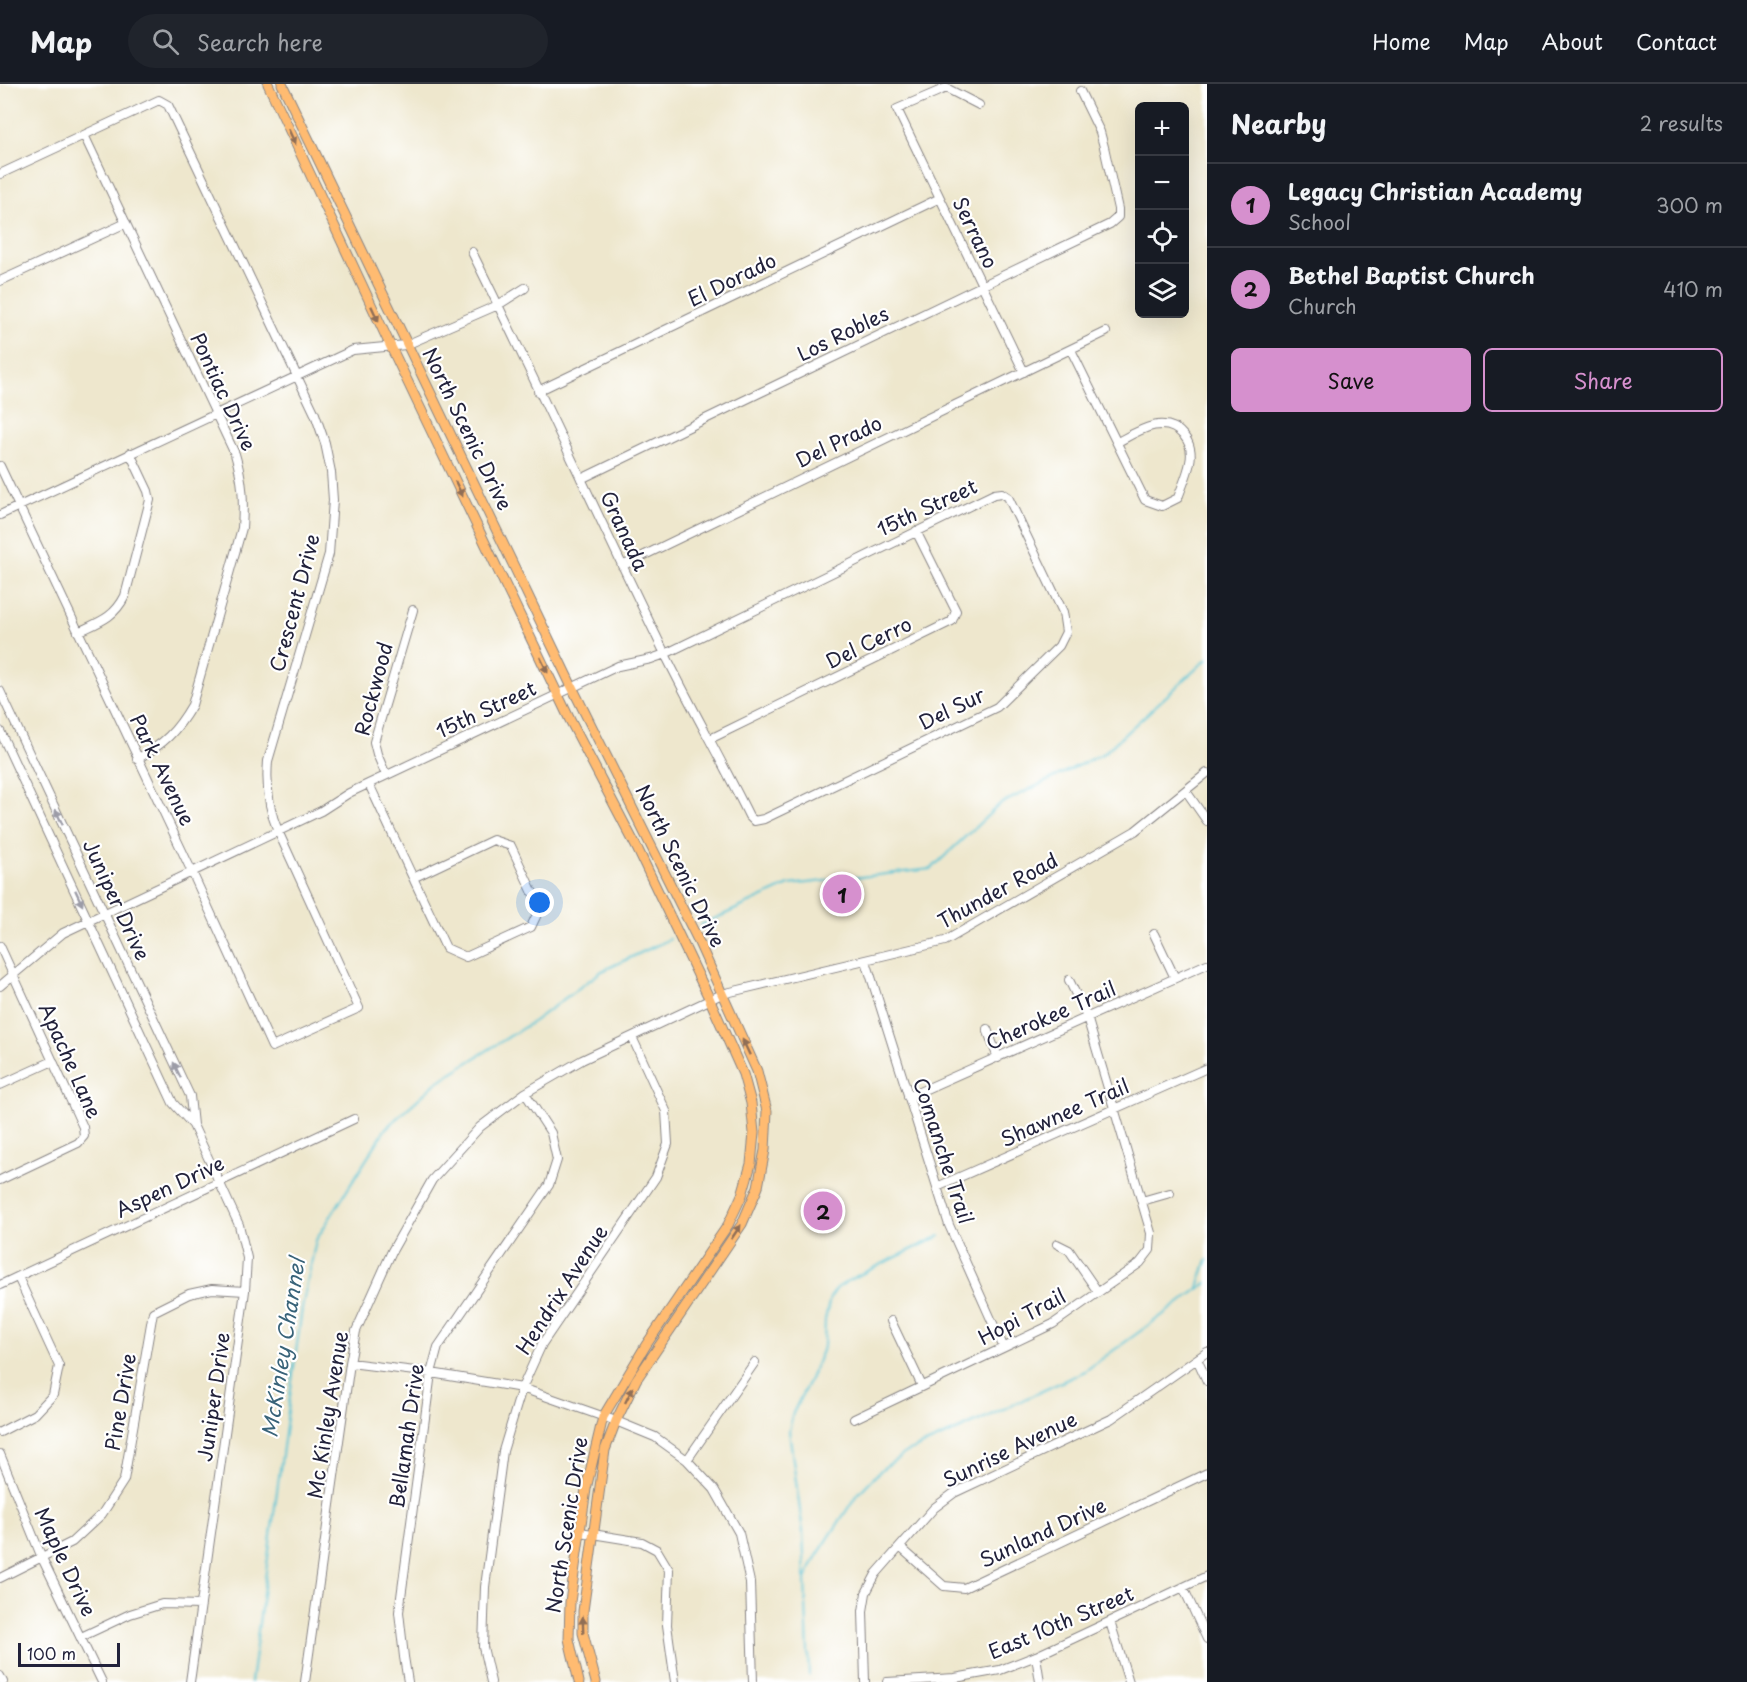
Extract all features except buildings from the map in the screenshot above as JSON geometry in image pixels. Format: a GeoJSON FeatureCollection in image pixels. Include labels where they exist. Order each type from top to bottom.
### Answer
{"type":"FeatureCollection","features":[{"type":"Feature","properties":{"kind":"main road","name":"North Scenic Drive"},"geometry":{"type":"LineString","coordinates":[[268,84],[391,347],[558,694],[638,850],[710,1000],[743,1074],[751,1103],[754,1133],[751,1164],[742,1195],[728,1225],[624,1378],[603,1417],[592,1460],[570,1602],[569,1639],[579,1682]]}},
{"type":"Feature","properties":{"kind":"main road","name":"North Scenic Drive"},"geometry":{"type":"LineString","coordinates":[[282,84],[572,687],[696,936],[757,1071],[767,1111],[765,1150],[758,1187],[742,1224],[636,1380],[605,1450],[583,1611],[583,1634],[596,1682]]}},
{"type":"Feature","properties":{"kind":"street","name":"Serrano"},"geometry":{"type":"LineString","coordinates":[[979,105],[946,88],[897,109],[1024,372]]}},
{"type":"Feature","properties":{"kind":"street","name":"Los Robles"},"geometry":{"type":"LineString","coordinates":[[581,479],[1110,224],[1118,217],[1118,209],[1104,147],[1080,91]]}},
{"type":"Feature","properties":{"kind":"street","name":"Crescent Drive"},"geometry":{"type":"LineString","coordinates":[[0,174],[159,100],[168,105],[315,414],[325,443],[331,472],[333,500],[328,554],[268,761],[267,791],[270,812],[278,831],[359,1008],[316,1028]]}},
{"type":"Feature","properties":{"kind":"street","name":"Pontiac Drive"},"geometry":{"type":"LineString","coordinates":[[84,135],[235,454],[242,477],[244,500],[242,528],[192,705],[184,720],[167,740],[137,759]]}},
{"type":"Feature","properties":{"kind":"street","name":"El Dorado"},"geometry":{"type":"LineString","coordinates":[[538,391],[940,198]]}},
{"type":"Feature","properties":{"kind":"street"},"geometry":{"type":"LineString","coordinates":[[0,281],[126,223]]}},
{"type":"Feature","properties":{"kind":"street","name":"Granada"},"geometry":{"type":"LineString","coordinates":[[472,252],[664,654],[696,718],[710,739],[749,816],[754,821]]}},
{"type":"Feature","properties":{"kind":"street"},"geometry":{"type":"LineString","coordinates":[[0,514],[352,350],[406,345],[498,304],[525,288]]}},
{"type":"Feature","properties":{"kind":"street","name":"Del Prado"},"geometry":{"type":"LineString","coordinates":[[622,566],[1106,332]]}},
{"type":"Feature","properties":{"kind":"street"},"geometry":{"type":"LineString","coordinates":[[1071,350],[1145,500],[1162,506],[1178,498],[1191,460],[1190,443],[1179,430],[1163,424],[1146,427],[1118,442]]}},
{"type":"Feature","properties":{"kind":"street"},"geometry":{"type":"LineString","coordinates":[[78,632],[110,616],[120,606],[125,596],[150,500],[130,453]]}},
{"type":"Feature","properties":{"kind":"street","name":"Park Avenue"},"geometry":{"type":"LineString","coordinates":[[0,466],[272,1047],[316,1028]]}},
{"type":"Feature","properties":{"kind":"street","name":"15th Street"},"geometry":{"type":"LineString","coordinates":[[0,986],[63,933],[89,920],[328,808],[349,793],[572,687],[618,666],[664,654],[916,531],[994,494],[1002,493]]}},
{"type":"Feature","properties":{"kind":"street","name":"Del Sur"},"geometry":{"type":"LineString","coordinates":[[754,821],[764,819],[997,707],[1059,646],[1066,632],[1063,612],[1008,497],[1002,493]]}},
{"type":"Feature","properties":{"kind":"street","name":"Del Cerro"},"geometry":{"type":"LineString","coordinates":[[710,739],[952,621],[956,610],[916,531]]}},
{"type":"Feature","properties":{"kind":"street","name":"Rockwood"},"geometry":{"type":"LineString","coordinates":[[387,775],[377,754],[375,742],[413,610]]}},
{"type":"Feature","properties":{"kind":"street","name":"Juniper Drive"},"geometry":{"type":"LineString","coordinates":[[0,691],[190,1096],[193,1125]]}},
{"type":"Feature","properties":{"kind":"street"},"geometry":{"type":"LineString","coordinates":[[1,734],[18,730]]}},
{"type":"Feature","properties":{"kind":"street","name":"Juniper Drive"},"geometry":{"type":"LineString","coordinates":[[1,734],[173,1103],[193,1125],[220,1181],[239,1225],[247,1258],[245,1291],[190,1682]]}},
{"type":"Feature","properties":{"kind":"street","name":"Thunder Road"},"geometry":{"type":"LineString","coordinates":[[710,1000],[722,994],[945,941],[1135,831],[1207,773]]}},
{"type":"Feature","properties":{"kind":"street"},"geometry":{"type":"LineString","coordinates":[[369,784],[413,878],[446,948],[466,957],[531,927],[540,908],[512,846],[493,840],[413,878]]}},
{"type":"Feature","properties":{"kind":"street"},"geometry":{"type":"LineString","coordinates":[[1186,791],[1207,821]]}},
{"type":"Feature","properties":{"kind":"street"},"geometry":{"type":"LineString","coordinates":[[638,850],[650,845]]}},
{"type":"Feature","properties":{"kind":"street"},"geometry":{"type":"LineString","coordinates":[[1154,934],[1175,978]]}},
{"type":"Feature","properties":{"kind":"street","name":"Apache Lane"},"geometry":{"type":"LineString","coordinates":[[0,946],[83,1127],[84,1136],[78,1143],[0,1180]]}},
{"type":"Feature","properties":{"kind":"street","name":"Comanche Trail"},"geometry":{"type":"LineString","coordinates":[[866,961],[952,1234],[1003,1346]]}},
{"type":"Feature","properties":{"kind":"street","name":"Cherokee Trail"},"geometry":{"type":"LineString","coordinates":[[908,1097],[1207,964]]}},
{"type":"Feature","properties":{"kind":"street","name":"Hopi Trail"},"geometry":{"type":"LineString","coordinates":[[854,1419],[1053,1324],[1140,1263],[1150,1250],[1151,1233],[1087,1017],[1069,980]]}},
{"type":"Feature","properties":{"kind":"street","name":"Mc Kinley Avenue"},"geometry":{"type":"LineString","coordinates":[[305,1682],[356,1331],[392,1251],[432,1180],[480,1127],[525,1093],[582,1060],[710,1000]]}},
{"type":"Feature","properties":{"kind":"street"},"geometry":{"type":"LineString","coordinates":[[987,1029],[998,1058]]}},
{"type":"Feature","properties":{"kind":"street","name":"Hendrix Avenue"},"geometry":{"type":"LineString","coordinates":[[491,1682],[483,1647],[485,1587],[503,1451],[522,1388],[542,1344],[656,1177],[668,1144],[666,1111],[632,1036]]}},
{"type":"Feature","properties":{"kind":"street"},"geometry":{"type":"LineString","coordinates":[[0,1085],[53,1061]]}},
{"type":"Feature","properties":{"kind":"street","name":"Shawnee Trail"},"geometry":{"type":"LineString","coordinates":[[937,1187],[1207,1068]]}},
{"type":"Feature","properties":{"kind":"street","name":"Bellamah Drive"},"geometry":{"type":"LineString","coordinates":[[408,1682],[399,1612],[431,1373],[438,1347],[549,1185],[557,1160],[551,1132],[525,1093]]}},
{"type":"Feature","properties":{"kind":"street","name":"Aspen Drive"},"geometry":{"type":"LineString","coordinates":[[0,1285],[354,1119]]}},
{"type":"Feature","properties":{"kind":"street"},"geometry":{"type":"LineString","coordinates":[[1142,1202],[1170,1193]]}},
{"type":"Feature","properties":{"kind":"street"},"geometry":{"type":"LineString","coordinates":[[1057,1244],[1069,1250],[1098,1292]]}},
{"type":"Feature","properties":{"kind":"street"},"geometry":{"type":"LineString","coordinates":[[703,1261],[713,1267]]}},
{"type":"Feature","properties":{"kind":"street"},"geometry":{"type":"LineString","coordinates":[[0,1432],[36,1414],[53,1395],[58,1366],[18,1277]]}},
{"type":"Feature","properties":{"kind":"street","name":"Pine Drive"},"geometry":{"type":"LineString","coordinates":[[42,1558],[72,1542],[102,1514],[124,1480],[153,1312],[189,1294],[212,1289],[245,1291]]}},
{"type":"Feature","properties":{"kind":"street"},"geometry":{"type":"LineString","coordinates":[[891,1321],[922,1386]]}},
{"type":"Feature","properties":{"kind":"street","name":"Sunrise Avenue"},"geometry":{"type":"LineString","coordinates":[[865,1682],[863,1611],[866,1593],[876,1574],[934,1508],[954,1493],[1111,1419],[1207,1352]]}},
{"type":"Feature","properties":{"kind":"street"},"geometry":{"type":"LineString","coordinates":[[1197,1359],[1207,1381]]}},
{"type":"Feature","properties":{"kind":"street"},"geometry":{"type":"LineString","coordinates":[[687,1460],[755,1362]]}},
{"type":"Feature","properties":{"kind":"street"},"geometry":{"type":"LineString","coordinates":[[350,1363],[522,1388],[656,1437],[687,1460],[714,1489],[739,1533],[750,1582],[753,1682]]}},
{"type":"Feature","properties":{"kind":"street","name":"Maple Drive"},"geometry":{"type":"LineString","coordinates":[[0,1454],[42,1558],[102,1682]]}},
{"type":"Feature","properties":{"kind":"street","name":"Sunland Drive"},"geometry":{"type":"LineString","coordinates":[[900,1547],[944,1586],[964,1588],[1207,1473]]}},
{"type":"Feature","properties":{"kind":"street"},"geometry":{"type":"LineString","coordinates":[[580,1532],[642,1542],[657,1550],[669,1570],[667,1625],[675,1682]]}},
{"type":"Feature","properties":{"kind":"street"},"geometry":{"type":"LineString","coordinates":[[0,1578],[42,1558]]}},
{"type":"Feature","properties":{"kind":"street","name":"East 10th Street"},"geometry":{"type":"LineString","coordinates":[[887,1682],[955,1680],[1000,1670],[1036,1656],[1207,1576]]}},
{"type":"Feature","properties":{"kind":"street"},"geometry":{"type":"LineString","coordinates":[[1183,1587],[1207,1639]]}},
{"type":"Feature","properties":{"kind":"street"},"geometry":{"type":"LineString","coordinates":[[81,1637],[130,1614],[162,1604],[201,1605]]}},
{"type":"Feature","properties":{"kind":"street"},"geometry":{"type":"LineString","coordinates":[[1110,1622],[1129,1682]]}},
{"type":"Feature","properties":{"kind":"street"},"geometry":{"type":"LineString","coordinates":[[1036,1656],[1040,1682]]}},
{"type":"Feature","properties":{"kind":"street"},"geometry":{"type":"LineString","coordinates":[[0,1676],[3,1682]]}},
{"type":"Feature","properties":{"kind":"waterway","name":"McKinley Channel"},"geometry":{"type":"LineString","coordinates":[[701,925],[789,885],[931,869],[1000,804],[1104,753],[1207,659]]}},
{"type":"Feature","properties":{"kind":"waterway","name":"McKinley Channel"},"geometry":{"type":"LineString","coordinates":[[251,1682],[302,1308],[316,1240],[386,1128],[437,1082],[534,1021],[602,971],[670,939]]}},
{"type":"Feature","properties":{"kind":"waterway"},"geometry":{"type":"LineString","coordinates":[[809,1675],[803,1532],[789,1431],[793,1413],[824,1346],[825,1320],[830,1298],[837,1288],[940,1236]]}},
{"type":"Feature","properties":{"kind":"waterway"},"geometry":{"type":"LineString","coordinates":[[1198,1288],[1207,1260]]}},
{"type":"Feature","properties":{"kind":"waterway"},"geometry":{"type":"LineString","coordinates":[[805,1581],[815,1559],[856,1496],[882,1469],[907,1452],[1085,1371],[1207,1283]]}},
{"type":"Feature","properties":{"kind":"place","name":"Legacy Christian Academy"},"geometry":{"type":"Point","coordinates":[842,894]}},
{"type":"Feature","properties":{"kind":"place","name":"Bethel Baptist Church"},"geometry":{"type":"Point","coordinates":[823,1211]}}]}
